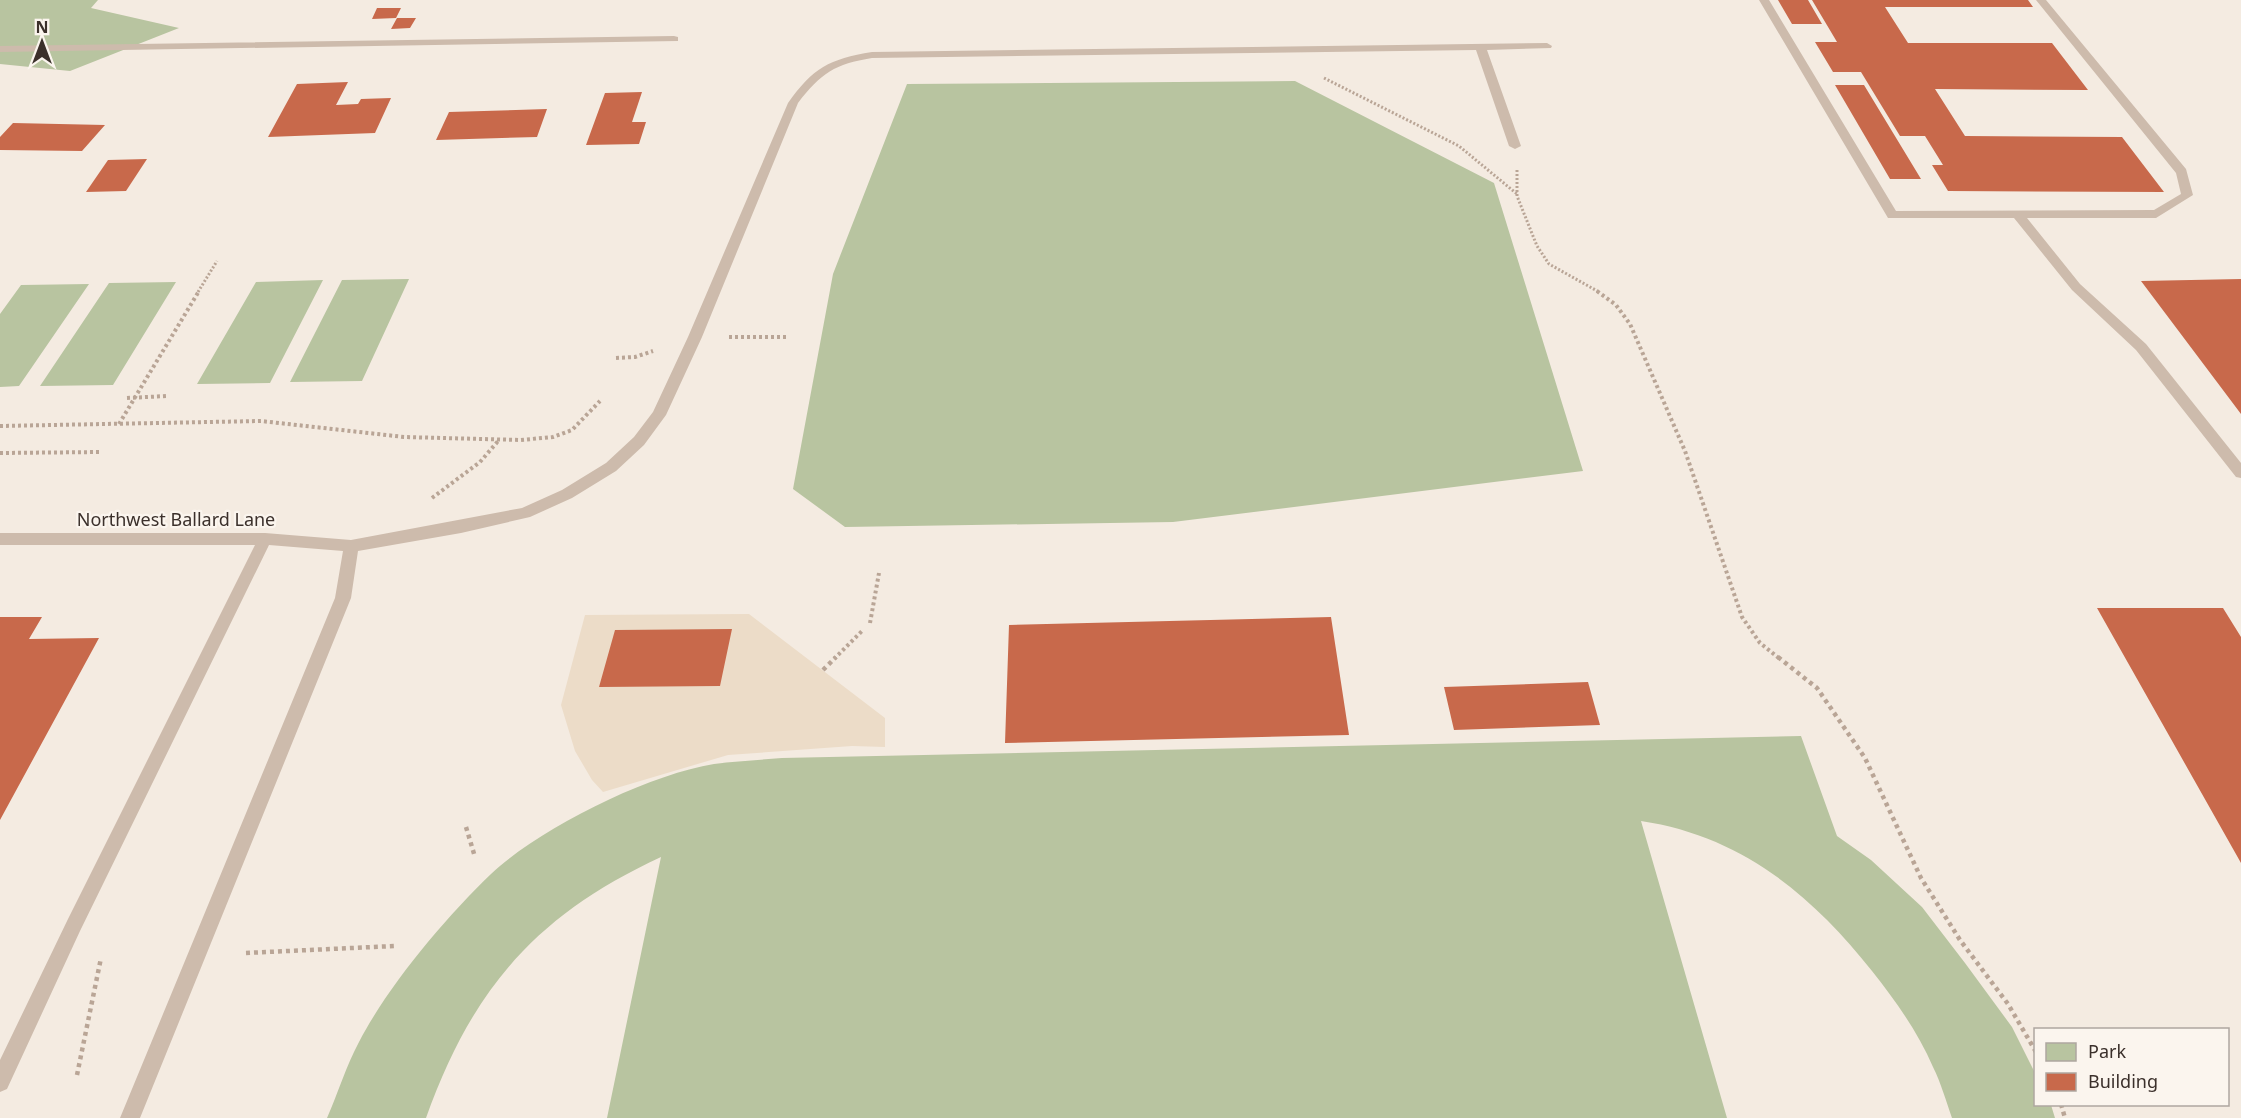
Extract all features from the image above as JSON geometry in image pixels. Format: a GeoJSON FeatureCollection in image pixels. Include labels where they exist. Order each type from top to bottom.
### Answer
{"type":"FeatureCollection","features":[{"type":"Feature","properties":{"kind":"lane"},"geometry":{"type":"LineString","coordinates":[[1764,0],[1892,215],[2156,214],[2187,195],[2182,172],[2041,0]]}},
{"type":"Feature","properties":{"kind":"lane"},"geometry":{"type":"LineString","coordinates":[[0,49],[674,39]]}},
{"type":"Feature","properties":{"kind":"lane","name":"Northwest Ballard Lane"},"geometry":{"type":"LineString","coordinates":[[0,539],[265,539],[351,546],[462,527],[525,513],[567,494],[611,467],[639,441],[659,416],[695,337],[793,103],[818,70],[840,60],[884,55],[1411,46],[1481,48],[1547,46]]}},
{"type":"Feature","properties":{"kind":"lane"},"geometry":{"type":"LineString","coordinates":[[1481,48],[1515,146]]}},
{"type":"Feature","properties":{"kind":"lane"},"geometry":{"type":"LineString","coordinates":[[2017,214],[2076,287],[2141,347],[2241,473]]}},
{"type":"Feature","properties":{"kind":"lane"},"geometry":{"type":"LineString","coordinates":[[0,1082],[74,925],[265,539]]}},
{"type":"Feature","properties":{"kind":"lane"},"geometry":{"type":"LineString","coordinates":[[130,1118],[343,598],[351,546]]}},
{"type":"Feature","properties":{"kind":"path"},"geometry":{"type":"LineString","coordinates":[[1315,74],[1459,146],[1517,195]]}},
{"type":"Feature","properties":{"kind":"path"},"geometry":{"type":"LineString","coordinates":[[1517,167],[1517,195],[1537,246],[1549,264],[1567,276],[1593,288],[1616,305],[1630,324],[1685,451],[1742,617],[1760,643],[1817,688],[1865,758],[1921,878],[1960,940],[2007,1004],[2034,1049]]}},
{"type":"Feature","properties":{"kind":"path"},"geometry":{"type":"LineString","coordinates":[[119,424],[217,261]]}},
{"type":"Feature","properties":{"kind":"path"},"geometry":{"type":"LineString","coordinates":[[722,337],[788,337]]}},
{"type":"Feature","properties":{"kind":"path"},"geometry":{"type":"LineString","coordinates":[[616,358],[635,357],[656,348]]}},
{"type":"Feature","properties":{"kind":"path"},"geometry":{"type":"LineString","coordinates":[[127,398],[167,396]]}},
{"type":"Feature","properties":{"kind":"path"},"geometry":{"type":"LineString","coordinates":[[0,426],[261,421],[404,437],[499,439],[554,437],[572,429],[600,401]]}},
{"type":"Feature","properties":{"kind":"path"},"geometry":{"type":"LineString","coordinates":[[423,505],[480,462],[499,439]]}},
{"type":"Feature","properties":{"kind":"path"},"geometry":{"type":"LineString","coordinates":[[0,453],[101,452]]}},
{"type":"Feature","properties":{"kind":"path"},"geometry":{"type":"LineString","coordinates":[[870,623],[879,573]]}},
{"type":"Feature","properties":{"kind":"path"},"geometry":{"type":"LineString","coordinates":[[823,670],[862,631]]}},
{"type":"Feature","properties":{"kind":"path"},"geometry":{"type":"LineString","coordinates":[[466,827],[475,857]]}},
{"type":"Feature","properties":{"kind":"path"},"geometry":{"type":"LineString","coordinates":[[246,953],[394,946]]}},
{"type":"Feature","properties":{"kind":"path"},"geometry":{"type":"LineString","coordinates":[[77,1075],[80,1049],[101,958]]}},
{"type":"Feature","properties":{"kind":"green space"},"geometry":{"type":"Polygon","coordinates":[[[0,0],[98,0],[91,8],[179,28],[70,71],[0,64],[0,0]]]}},
{"type":"Feature","properties":{"kind":"green space"},"geometry":{"type":"Polygon","coordinates":[[[1295,81],[1494,183],[1583,471],[1173,522],[845,527],[793,489],[833,274],[907,84],[1295,81]]]}},
{"type":"Feature","properties":{"kind":"green space"},"geometry":{"type":"Polygon","coordinates":[[[409,279],[362,381],[290,382],[342,280],[409,279]]]}},
{"type":"Feature","properties":{"kind":"green space"},"geometry":{"type":"Polygon","coordinates":[[[323,280],[270,383],[197,384],[256,282],[323,280]]]}},
{"type":"Feature","properties":{"kind":"green space"},"geometry":{"type":"Polygon","coordinates":[[[176,282],[113,385],[40,386],[109,283],[176,282]]]}},
{"type":"Feature","properties":{"kind":"green space"},"geometry":{"type":"Polygon","coordinates":[[[89,284],[19,386],[0,387],[0,314],[21,285],[89,284]]]}},
{"type":"Feature","properties":{"kind":"green space"},"geometry":{"type":"Polygon","coordinates":[[[1801,736],[1837,836],[1871,860],[1922,907],[2012,1027],[2034,1071],[2034,1106],[2051,1106],[2055,1118],[1952,1118],[1936,1073],[1906,1017],[1872,971],[1824,917],[1771,873],[1742,855],[1711,840],[1641,821],[1727,1118],[607,1118],[661,857],[578,904],[544,931],[514,961],[488,994],[465,1031],[444,1072],[426,1118],[327,1118],[354,1051],[385,998],[455,911],[491,874],[512,857],[565,822],[658,779],[714,764],[782,758],[1801,736]]]}},
{"type":"Feature","properties":{"kind":"shaded area"},"geometry":{"type":"Polygon","coordinates":[[[749,614],[885,718],[885,747],[852,746],[728,755],[603,792],[592,780],[575,751],[561,705],[585,615],[749,614]]]}},
{"type":"Feature","properties":{"kind":"building"},"geometry":{"type":"Polygon","coordinates":[[[1778,0],[1808,0],[1822,24],[1792,24],[1778,0]]]}},
{"type":"Feature","properties":{"kind":"building"},"geometry":{"type":"Polygon","coordinates":[[[1812,0],[2028,0],[2033,7],[1885,7],[1908,43],[2052,43],[2088,90],[1935,89],[1965,136],[2122,137],[2164,192],[1948,191],[1932,165],[1943,165],[1925,136],[1900,136],[1861,72],[1833,72],[1815,42],[1837,42],[1812,0]]]}},
{"type":"Feature","properties":{"kind":"building"},"geometry":{"type":"Polygon","coordinates":[[[377,8],[401,8],[396,18],[372,19],[377,8]]]}},
{"type":"Feature","properties":{"kind":"building"},"geometry":{"type":"Polygon","coordinates":[[[397,18],[416,18],[410,28],[391,29],[397,18]]]}},
{"type":"Feature","properties":{"kind":"building"},"geometry":{"type":"Polygon","coordinates":[[[348,82],[336,105],[358,104],[361,99],[391,98],[375,133],[268,137],[297,84],[348,82]]]}},
{"type":"Feature","properties":{"kind":"building"},"geometry":{"type":"Polygon","coordinates":[[[1835,85],[1864,85],[1921,179],[1890,179],[1835,85]]]}},
{"type":"Feature","properties":{"kind":"building"},"geometry":{"type":"Polygon","coordinates":[[[642,92],[632,122],[646,122],[639,144],[586,145],[605,93],[642,92]]]}},
{"type":"Feature","properties":{"kind":"building"},"geometry":{"type":"Polygon","coordinates":[[[547,109],[537,137],[436,140],[449,112],[547,109]]]}},
{"type":"Feature","properties":{"kind":"building"},"geometry":{"type":"Polygon","coordinates":[[[13,123],[105,125],[82,151],[0,150],[0,137],[13,123]]]}},
{"type":"Feature","properties":{"kind":"building"},"geometry":{"type":"Polygon","coordinates":[[[147,159],[126,191],[86,192],[108,160],[147,159]]]}},
{"type":"Feature","properties":{"kind":"building"},"geometry":{"type":"Polygon","coordinates":[[[2241,279],[2241,414],[2141,281],[2241,279]]]}},
{"type":"Feature","properties":{"kind":"building"},"geometry":{"type":"Polygon","coordinates":[[[2097,608],[2223,608],[2241,637],[2241,863],[2097,608]]]}},
{"type":"Feature","properties":{"kind":"building"},"geometry":{"type":"Polygon","coordinates":[[[0,617],[42,617],[29,639],[99,638],[0,820],[0,617]]]}},
{"type":"Feature","properties":{"kind":"building"},"geometry":{"type":"Polygon","coordinates":[[[1331,617],[1349,735],[1005,743],[1009,625],[1331,617]]]}},
{"type":"Feature","properties":{"kind":"building"},"geometry":{"type":"Polygon","coordinates":[[[732,629],[720,686],[599,687],[615,630],[732,629]]]}},
{"type":"Feature","properties":{"kind":"building"},"geometry":{"type":"Polygon","coordinates":[[[1588,682],[1600,725],[1454,730],[1444,687],[1588,682]]]}}]}
